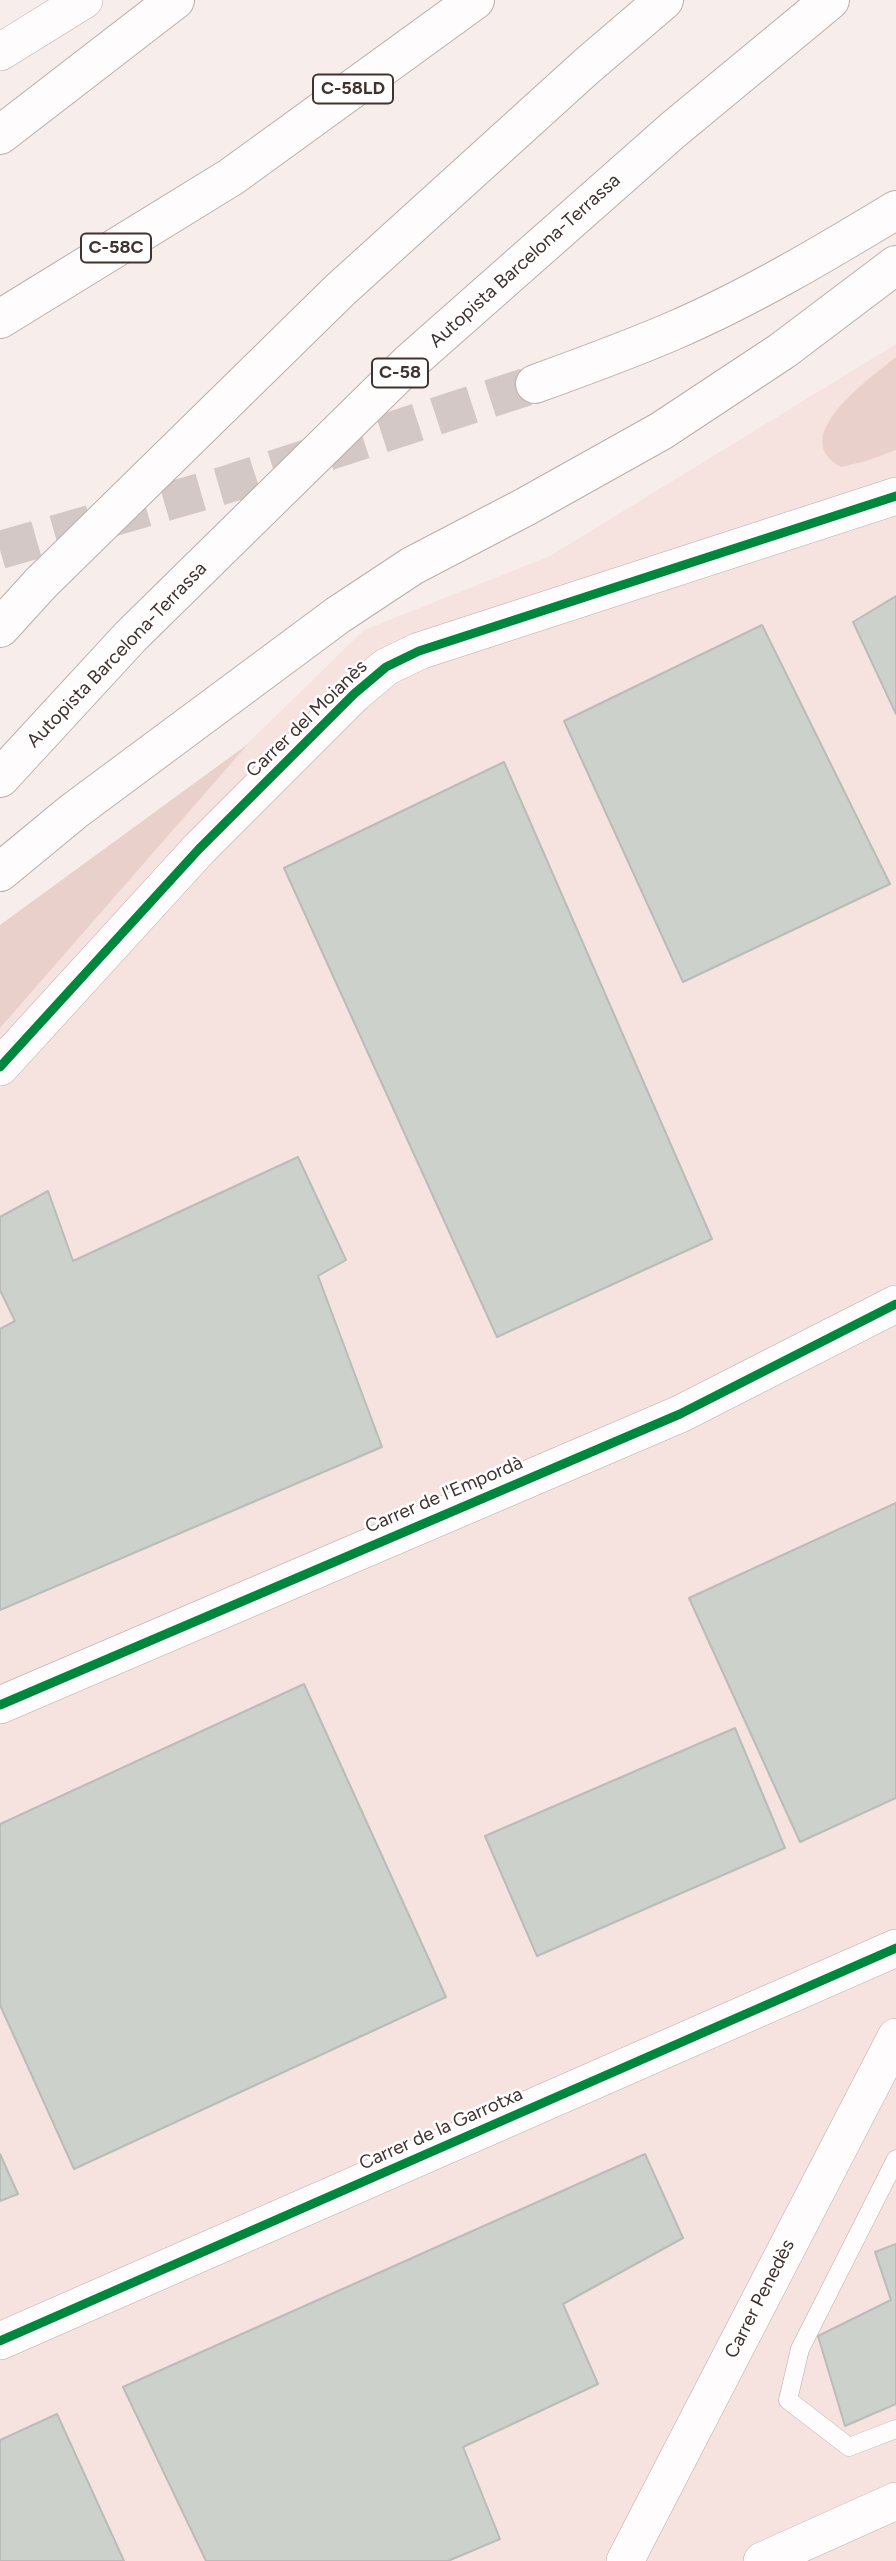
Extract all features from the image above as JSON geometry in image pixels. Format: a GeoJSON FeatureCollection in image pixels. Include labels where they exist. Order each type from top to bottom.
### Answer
{"type":"FeatureCollection","features":[{"type":"Feature","properties":{"kind":"highway"},"geometry":{"type":"LineString","coordinates":[[0,135],[175,0]]}},
{"type":"Feature","properties":{"kind":"highway","name":"C-58LD"},"geometry":{"type":"LineString","coordinates":[[231,177],[475,0]]}},
{"type":"Feature","properties":{"kind":"highway"},"geometry":{"type":"LineString","coordinates":[[0,628],[41,583],[340,290],[587,66],[664,0]]}},
{"type":"Feature","properties":{"kind":"highway","name":"Autopista Barcelona-Terrassa"},"geometry":{"type":"LineString","coordinates":[[0,778],[131,636],[410,363],[673,130],[830,0]]}},
{"type":"Feature","properties":{"kind":"highway","name":"C-58C"},"geometry":{"type":"LineString","coordinates":[[0,319],[231,177]]}},
{"type":"Feature","properties":{"kind":"highway"},"geometry":{"type":"LineString","coordinates":[[535,384],[605,360],[677,329],[750,293],[896,210]]}},
{"type":"Feature","properties":{"kind":"highway"},"geometry":{"type":"LineString","coordinates":[[0,872],[74,811],[338,615],[412,566],[661,431],[782,351],[896,265]]}},
{"type":"Feature","properties":{"kind":"street"},"geometry":{"type":"LineString","coordinates":[[0,52],[84,0]]}},
{"type":"Feature","properties":{"kind":"street","name":"Carrer del Moianès"},"geometry":{"type":"LineString","coordinates":[[0,1067],[199,849],[354,694],[386,667],[419,651],[896,496]]}},
{"type":"Feature","properties":{"kind":"street","name":"Carrer de l'Empordà"},"geometry":{"type":"LineString","coordinates":[[0,1705],[680,1413],[896,1304]]}},
{"type":"Feature","properties":{"kind":"street","name":"Carrer de la Garrotxa"},"geometry":{"type":"LineString","coordinates":[[0,2341],[896,1948]]}},
{"type":"Feature","properties":{"kind":"street","name":"Carrer Penedès"},"geometry":{"type":"LineString","coordinates":[[625,2561],[896,2037]]}},
{"type":"Feature","properties":{"kind":"street"},"geometry":{"type":"LineString","coordinates":[[762,2561],[896,2501]]}},
{"type":"Feature","properties":{"kind":"lane"},"geometry":{"type":"LineString","coordinates":[[896,2159],[800,2349],[788,2399],[849,2447],[896,2429]]}},
{"type":"Feature","properties":{"kind":"shaded area"},"geometry":{"type":"Polygon","coordinates":[[[896,344],[896,2561],[0,2561],[0,999],[138,850],[364,630],[550,556],[896,344]]]}},
{"type":"Feature","properties":{"kind":"shaded area"},"geometry":{"type":"Polygon","coordinates":[[[896,357],[896,450],[841,467],[826,455],[822,440],[827,425],[853,393],[896,357]]]}},
{"type":"Feature","properties":{"kind":"shaded area"},"geometry":{"type":"Polygon","coordinates":[[[248,744],[0,1028],[0,925],[248,744]]]}},
{"type":"Feature","properties":{"kind":"building"},"geometry":{"type":"Polygon","coordinates":[[[896,596],[896,714],[853,622],[896,596]]]}},
{"type":"Feature","properties":{"kind":"building"},"geometry":{"type":"Polygon","coordinates":[[[762,625],[890,884],[683,982],[564,721],[762,625]]]}},
{"type":"Feature","properties":{"kind":"building"},"geometry":{"type":"Polygon","coordinates":[[[504,762],[712,1239],[497,1337],[284,868],[504,762]]]}},
{"type":"Feature","properties":{"kind":"building"},"geometry":{"type":"Polygon","coordinates":[[[298,1157],[346,1260],[318,1276],[382,1447],[0,1610],[0,1329],[15,1321],[0,1290],[0,1217],[48,1191],[73,1261],[298,1157]]]}},
{"type":"Feature","properties":{"kind":"building"},"geometry":{"type":"Polygon","coordinates":[[[896,1503],[896,1798],[800,1842],[689,1598],[896,1503]]]}},
{"type":"Feature","properties":{"kind":"building"},"geometry":{"type":"Polygon","coordinates":[[[304,1684],[446,1997],[74,2169],[0,2005],[0,1824],[304,1684]]]}},
{"type":"Feature","properties":{"kind":"building"},"geometry":{"type":"Polygon","coordinates":[[[735,1728],[785,1848],[537,1956],[485,1836],[735,1728]]]}},
{"type":"Feature","properties":{"kind":"building"},"geometry":{"type":"Polygon","coordinates":[[[0,2154],[18,2194],[0,2201],[0,2154]]]}},
{"type":"Feature","properties":{"kind":"building"},"geometry":{"type":"Polygon","coordinates":[[[645,2154],[683,2238],[563,2304],[598,2384],[463,2447],[500,2539],[448,2561],[206,2561],[123,2387],[645,2154]]]}},
{"type":"Feature","properties":{"kind":"building"},"geometry":{"type":"Polygon","coordinates":[[[896,2244],[896,2404],[845,2426],[818,2336],[891,2300],[875,2252],[896,2244]]]}},
{"type":"Feature","properties":{"kind":"building"},"geometry":{"type":"Polygon","coordinates":[[[57,2414],[124,2561],[0,2561],[0,2440],[57,2414]]]}},
{"type":"Feature","properties":{"kind":"tunnel"},"geometry":{"type":"LineString","coordinates":[[0,550],[225,485],[535,384]]}},
{"type":"Feature","properties":{"kind":"cycle path"},"geometry":{"type":"LineString","coordinates":[[0,1067],[199,849],[354,694],[386,667],[419,651],[896,496]]}},
{"type":"Feature","properties":{"kind":"cycle path"},"geometry":{"type":"LineString","coordinates":[[0,1705],[680,1414],[896,1304]]}},
{"type":"Feature","properties":{"kind":"cycle path"},"geometry":{"type":"LineString","coordinates":[[0,2341],[896,1948]]}}]}
